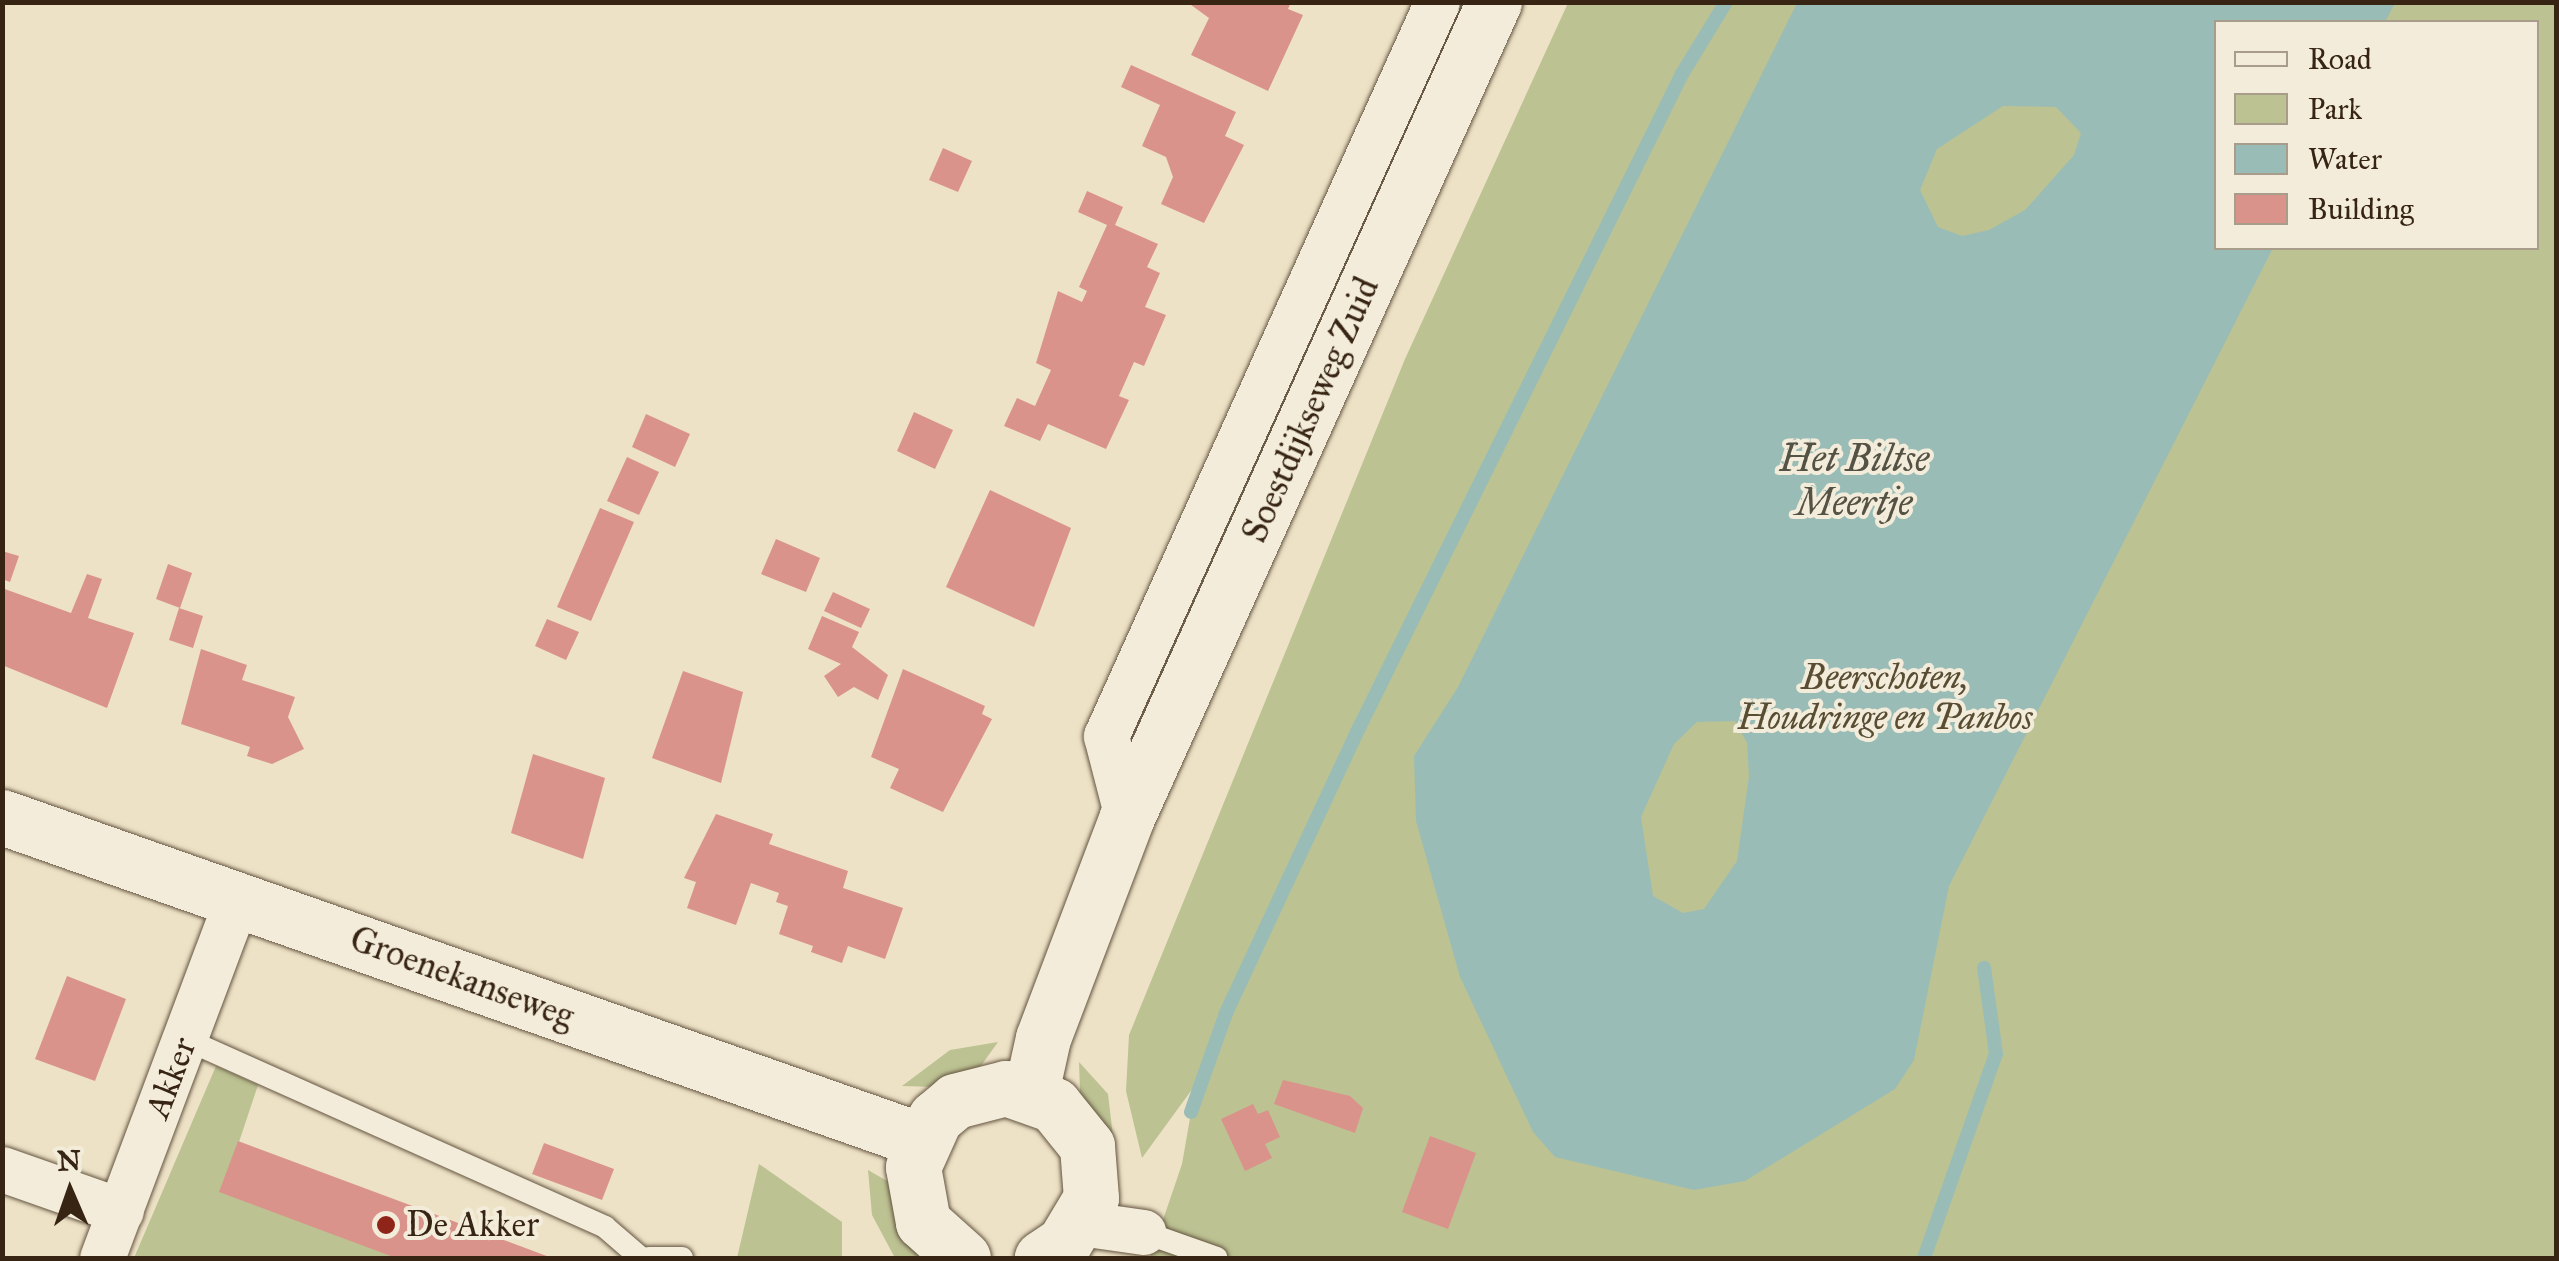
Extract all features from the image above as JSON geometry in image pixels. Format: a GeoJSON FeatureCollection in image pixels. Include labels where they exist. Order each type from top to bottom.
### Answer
{"type":"FeatureCollection","features":[{"type":"Feature","properties":{"kind":"main road","name":"Soestdijkseweg Zuid"},"geometry":{"type":"LineString","coordinates":[[1031,1092],[1050,1019],[1128,817],[1494,2]]}},
{"type":"Feature","properties":{"kind":"main road","name":"Groenekanseweg"},"geometry":{"type":"LineString","coordinates":[[2,818],[920,1140]]}},
{"type":"Feature","properties":{"kind":"main road"},"geometry":{"type":"LineString","coordinates":[[962,1258],[923,1222],[914,1196],[920,1140],[955,1100],[1006,1088],[1031,1092],[1074,1122],[1087,1146],[1090,1198],[1061,1241]]}},
{"type":"Feature","properties":{"kind":"street","name":"Soestdijkseweg Zuid"},"geometry":{"type":"LineString","coordinates":[[1128,817],[1106,736],[1437,2]]}},
{"type":"Feature","properties":{"kind":"street","name":"Akker"},"geometry":{"type":"LineString","coordinates":[[102,1258],[237,898]]}},
{"type":"Feature","properties":{"kind":"street"},"geometry":{"type":"LineString","coordinates":[[2,1169],[120,1211]]}},
{"type":"Feature","properties":{"kind":"street"},"geometry":{"type":"LineString","coordinates":[[1061,1241],[1143,1232]]}},
{"type":"Feature","properties":{"kind":"lane"},"geometry":{"type":"LineString","coordinates":[[185,1039],[605,1227],[641,1258]]}},
{"type":"Feature","properties":{"kind":"lane"},"geometry":{"type":"LineString","coordinates":[[1143,1232],[1217,1258]]}},
{"type":"Feature","properties":{"kind":"lane"},"geometry":{"type":"LineString","coordinates":[[649,1258],[682,1258]]}},
{"type":"Feature","properties":{"kind":"green space","name":"Beerschoten, Houdringe en Panbos"},"geometry":{"type":"Polygon","coordinates":[[[1568,3],[2556,3],[2556,1258],[1150,1258],[1182,1164],[1196,1084],[1142,1158],[1126,1091],[1129,1035],[1405,359],[1568,3]]]}},
{"type":"Feature","properties":{"kind":"green space"},"geometry":{"type":"Polygon","coordinates":[[[998,1042],[978,1070],[937,1087],[902,1086],[950,1050],[998,1042]]]}},
{"type":"Feature","properties":{"kind":"green space"},"geometry":{"type":"Polygon","coordinates":[[[1079,1062],[1108,1094],[1114,1145],[1107,1146],[1080,1092],[1079,1062]]]}},
{"type":"Feature","properties":{"kind":"green space"},"geometry":{"type":"Polygon","coordinates":[[[216,1066],[258,1085],[224,1187],[401,1258],[134,1258],[216,1066]]]}},
{"type":"Feature","properties":{"kind":"green space"},"geometry":{"type":"Polygon","coordinates":[[[759,1164],[842,1222],[842,1258],[737,1258],[759,1164]]]}},
{"type":"Feature","properties":{"kind":"green space"},"geometry":{"type":"Polygon","coordinates":[[[868,1170],[894,1185],[930,1258],[895,1258],[872,1215],[868,1170]]]}},
{"type":"Feature","properties":{"kind":"water","name":"Het Biltse Meertje"},"geometry":{"type":"Polygon","coordinates":[[[1797,3],[2395,3],[2386,20],[2214,20],[2214,250],[2272,250],[1949,886],[1914,1060],[1895,1089],[1745,1181],[1694,1190],[1555,1157],[1533,1132],[1460,977],[1416,821],[1414,756],[1458,687],[1797,3]],[[2003,106],[1937,149],[1920,190],[1938,227],[1962,236],[1989,230],[2025,210],[2074,155],[2081,133],[2056,107],[2003,106]],[[1735,721],[1697,722],[1674,744],[1641,817],[1653,896],[1683,913],[1704,909],[1737,861],[1749,776],[1747,743],[1735,721]]]}},
{"type":"Feature","properties":{"kind":"building"},"geometry":{"type":"Polygon","coordinates":[[[1187,2],[1291,2],[1288,9],[1303,15],[1268,91],[1191,55],[1209,18],[1187,2]]]}},
{"type":"Feature","properties":{"kind":"building"},"geometry":{"type":"Polygon","coordinates":[[[1131,65],[1236,112],[1225,136],[1244,145],[1204,223],[1161,204],[1173,177],[1166,157],[1142,146],[1160,105],[1121,87],[1131,65]]]}},
{"type":"Feature","properties":{"kind":"building"},"geometry":{"type":"Polygon","coordinates":[[[943,148],[972,161],[958,192],[929,180],[943,148]]]}},
{"type":"Feature","properties":{"kind":"building"},"geometry":{"type":"Polygon","coordinates":[[[1087,191],[1123,207],[1115,225],[1158,244],[1147,267],[1160,273],[1145,307],[1166,315],[1144,366],[1134,362],[1119,396],[1129,400],[1106,449],[1048,424],[1040,441],[1004,426],[1017,398],[1035,406],[1051,370],[1036,363],[1058,291],[1082,302],[1087,291],[1079,287],[1107,225],[1078,212],[1087,191]]]}},
{"type":"Feature","properties":{"kind":"building"},"geometry":{"type":"Polygon","coordinates":[[[914,412],[953,430],[935,469],[897,451],[914,412]]]}},
{"type":"Feature","properties":{"kind":"building"},"geometry":{"type":"Polygon","coordinates":[[[646,414],[690,434],[675,467],[632,447],[646,414]]]}},
{"type":"Feature","properties":{"kind":"building"},"geometry":{"type":"Polygon","coordinates":[[[627,457],[659,472],[639,515],[607,501],[627,457]]]}},
{"type":"Feature","properties":{"kind":"building"},"geometry":{"type":"Polygon","coordinates":[[[990,490],[1071,528],[1034,627],[946,587],[990,490]]]}},
{"type":"Feature","properties":{"kind":"building"},"geometry":{"type":"Polygon","coordinates":[[[600,508],[634,522],[591,621],[557,607],[600,508]]]}},
{"type":"Feature","properties":{"kind":"building"},"geometry":{"type":"Polygon","coordinates":[[[776,539],[820,558],[806,592],[761,574],[776,539]]]}},
{"type":"Feature","properties":{"kind":"building"},"geometry":{"type":"Polygon","coordinates":[[[2,551],[19,556],[10,582],[2,579],[2,551]]]}},
{"type":"Feature","properties":{"kind":"building"},"geometry":{"type":"Polygon","coordinates":[[[168,564],[192,573],[180,608],[156,599],[168,564]]]}},
{"type":"Feature","properties":{"kind":"building"},"geometry":{"type":"Polygon","coordinates":[[[87,574],[102,579],[88,618],[134,633],[107,708],[2,665],[2,588],[71,613],[87,574]]]}},
{"type":"Feature","properties":{"kind":"building"},"geometry":{"type":"Polygon","coordinates":[[[833,592],[870,609],[861,628],[824,611],[833,592]]]}},
{"type":"Feature","properties":{"kind":"building"},"geometry":{"type":"Polygon","coordinates":[[[179,608],[203,616],[193,648],[169,640],[179,608]]]}},
{"type":"Feature","properties":{"kind":"building"},"geometry":{"type":"Polygon","coordinates":[[[822,616],[859,632],[852,647],[888,675],[878,700],[854,687],[838,697],[824,676],[841,664],[808,649],[822,616]]]}},
{"type":"Feature","properties":{"kind":"building"},"geometry":{"type":"Polygon","coordinates":[[[547,619],[579,632],[566,660],[535,646],[547,619]]]}},
{"type":"Feature","properties":{"kind":"building"},"geometry":{"type":"Polygon","coordinates":[[[201,649],[247,665],[242,680],[295,697],[288,717],[304,749],[272,764],[247,756],[250,747],[181,724],[201,649]]]}},
{"type":"Feature","properties":{"kind":"building"},"geometry":{"type":"Polygon","coordinates":[[[903,669],[985,706],[982,714],[992,719],[943,812],[890,788],[899,769],[871,757],[903,669]]]}},
{"type":"Feature","properties":{"kind":"building"},"geometry":{"type":"Polygon","coordinates":[[[683,671],[743,692],[721,783],[652,758],[683,671]]]}},
{"type":"Feature","properties":{"kind":"building"},"geometry":{"type":"Polygon","coordinates":[[[533,754],[605,778],[583,859],[511,833],[533,754]]]}},
{"type":"Feature","properties":{"kind":"building"},"geometry":{"type":"Polygon","coordinates":[[[716,814],[773,834],[769,844],[848,871],[843,888],[903,908],[885,959],[848,946],[842,963],[811,952],[813,946],[779,934],[788,906],[776,902],[779,893],[751,883],[736,925],[687,908],[696,882],[684,878],[716,814]]]}},
{"type":"Feature","properties":{"kind":"building"},"geometry":{"type":"Polygon","coordinates":[[[67,976],[126,999],[95,1081],[35,1059],[67,976]]]}},
{"type":"Feature","properties":{"kind":"building"},"geometry":{"type":"Polygon","coordinates":[[[1283,1080],[1350,1096],[1363,1108],[1355,1133],[1274,1104],[1283,1080]]]}},
{"type":"Feature","properties":{"kind":"building"},"geometry":{"type":"Polygon","coordinates":[[[1253,1104],[1258,1114],[1268,1110],[1280,1137],[1265,1144],[1272,1158],[1245,1171],[1221,1119],[1253,1104]]]}},
{"type":"Feature","properties":{"kind":"building"},"geometry":{"type":"Polygon","coordinates":[[[1430,1136],[1476,1153],[1448,1229],[1402,1212],[1430,1136]]]}},
{"type":"Feature","properties":{"kind":"building","name":"De Akker"},"geometry":{"type":"Polygon","coordinates":[[[238,1141],[552,1258],[396,1258],[219,1192],[238,1141]]]}},
{"type":"Feature","properties":{"kind":"building"},"geometry":{"type":"Polygon","coordinates":[[[544,1143],[614,1169],[602,1200],[532,1174],[544,1143]]]}},
{"type":"Feature","properties":{"kind":"waterway"},"geometry":{"type":"LineString","coordinates":[[1191,1112],[1226,1013],[1360,726],[1682,74],[1726,2]]}},
{"type":"Feature","properties":{"kind":"waterway"},"geometry":{"type":"LineString","coordinates":[[1924,1258],[1996,1054],[1984,968]]}},
{"type":"Feature","properties":{"kind":"place","name":"De Akker"},"geometry":{"type":"Point","coordinates":[386,1225]}}]}
